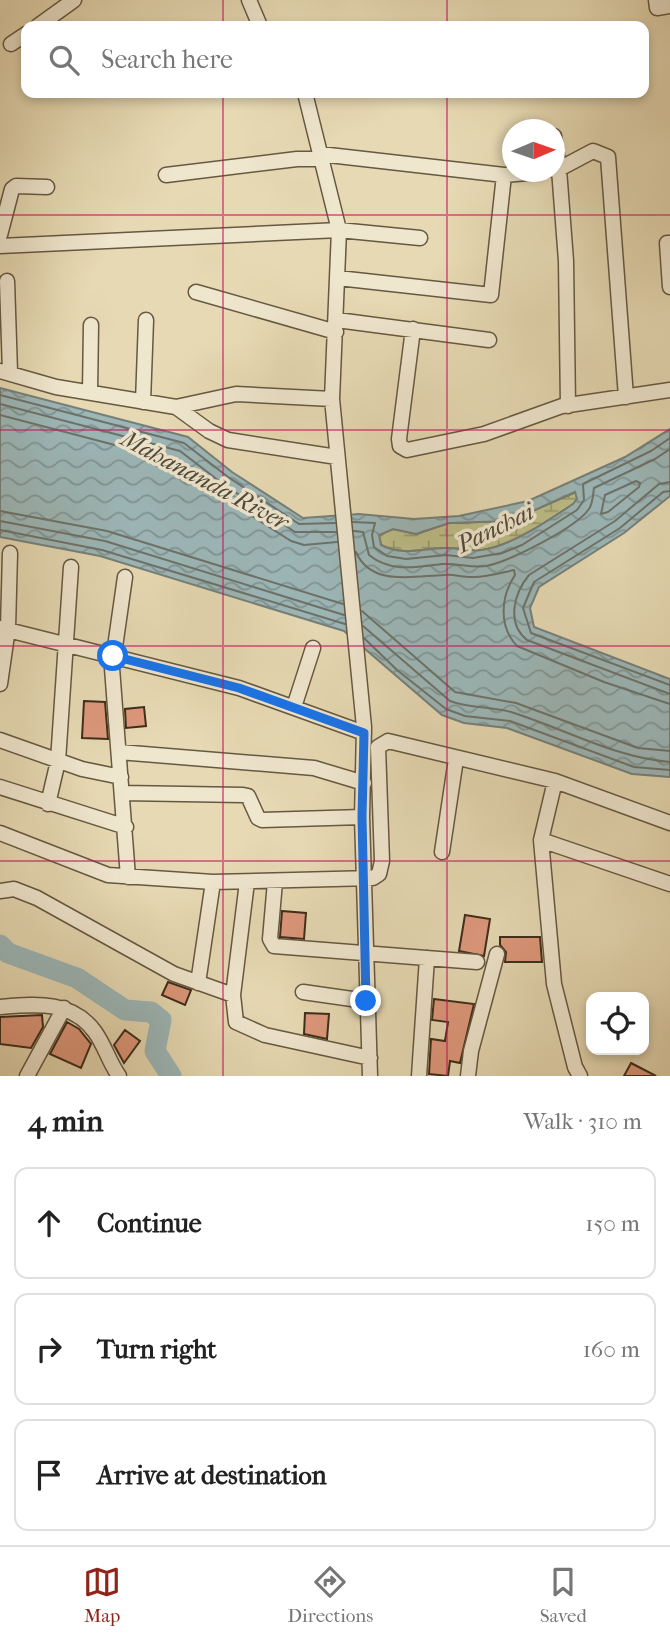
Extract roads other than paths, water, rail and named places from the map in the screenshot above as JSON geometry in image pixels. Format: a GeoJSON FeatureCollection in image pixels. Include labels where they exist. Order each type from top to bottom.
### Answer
{"type":"FeatureCollection","features":[{"type":"Feature","properties":{"kind":"street"},"geometry":{"type":"LineString","coordinates":[[45,21],[74,0]]}},
{"type":"Feature","properties":{"kind":"street"},"geometry":{"type":"LineString","coordinates":[[249,0],[258,21]]}},
{"type":"Feature","properties":{"kind":"street"},"geometry":{"type":"LineString","coordinates":[[656,0],[657,8],[670,6]]}},
{"type":"Feature","properties":{"kind":"street"},"geometry":{"type":"LineString","coordinates":[[11,44],[21,37]]}},
{"type":"Feature","properties":{"kind":"street"},"geometry":{"type":"LineString","coordinates":[[306,98],[339,230],[332,399],[364,728],[363,880],[370,1076]]}},
{"type":"Feature","properties":{"kind":"street"},"geometry":{"type":"LineString","coordinates":[[565,165],[593,151],[608,157],[626,397]]}},
{"type":"Feature","properties":{"kind":"street"},"geometry":{"type":"LineString","coordinates":[[166,176],[321,157],[502,174]]}},
{"type":"Feature","properties":{"kind":"street"},"geometry":{"type":"LineString","coordinates":[[338,278],[491,295],[503,182]]}},
{"type":"Feature","properties":{"kind":"street"},"geometry":{"type":"LineString","coordinates":[[558,182],[566,261],[568,405]]}},
{"type":"Feature","properties":{"kind":"street"},"geometry":{"type":"LineString","coordinates":[[0,235],[12,190],[16,186],[47,187]]}},
{"type":"Feature","properties":{"kind":"street"},"geometry":{"type":"LineString","coordinates":[[0,246],[339,230],[420,238]]}},
{"type":"Feature","properties":{"kind":"street"},"geometry":{"type":"LineString","coordinates":[[670,243],[667,243],[670,287]]}},
{"type":"Feature","properties":{"kind":"street"},"geometry":{"type":"LineString","coordinates":[[7,281],[5,372],[56,387],[176,407],[236,394],[332,399]]}},
{"type":"Feature","properties":{"kind":"street"},"geometry":{"type":"LineString","coordinates":[[196,292],[336,326],[413,329],[489,340]]}},
{"type":"Feature","properties":{"kind":"street"},"geometry":{"type":"LineString","coordinates":[[143,402],[146,320]]}},
{"type":"Feature","properties":{"kind":"street"},"geometry":{"type":"LineString","coordinates":[[90,392],[91,325]]}},
{"type":"Feature","properties":{"kind":"street"},"geometry":{"type":"LineString","coordinates":[[413,329],[399,439],[403,449],[416,450],[484,434],[568,405],[670,390]]}},
{"type":"Feature","properties":{"kind":"street"},"geometry":{"type":"LineString","coordinates":[[176,407],[208,432],[228,440],[337,457]]}},
{"type":"Feature","properties":{"kind":"street"},"geometry":{"type":"LineString","coordinates":[[0,684],[10,553]]}},
{"type":"Feature","properties":{"kind":"street"},"geometry":{"type":"LineString","coordinates":[[48,804],[58,761],[71,567]]}},
{"type":"Feature","properties":{"kind":"street"},"geometry":{"type":"LineString","coordinates":[[125,577],[113,656],[128,877]]}},
{"type":"Feature","properties":{"kind":"street"},"geometry":{"type":"LineString","coordinates":[[4,628],[239,688],[364,728]]}},
{"type":"Feature","properties":{"kind":"street"},"geometry":{"type":"LineString","coordinates":[[294,707],[313,648]]}},
{"type":"Feature","properties":{"kind":"street"},"geometry":{"type":"LineString","coordinates":[[0,740],[58,761],[121,777]]}},
{"type":"Feature","properties":{"kind":"street"},"geometry":{"type":"LineString","coordinates":[[0,833],[97,871],[128,877],[214,882],[363,880],[376,876],[381,870],[377,752],[381,742],[388,741],[555,781],[670,823]]}},
{"type":"Feature","properties":{"kind":"street"},"geometry":{"type":"LineString","coordinates":[[119,752],[314,768],[364,783]]}},
{"type":"Feature","properties":{"kind":"street"},"geometry":{"type":"LineString","coordinates":[[442,852],[456,759]]}},
{"type":"Feature","properties":{"kind":"street"},"geometry":{"type":"LineString","coordinates":[[555,781],[541,840],[554,984],[575,1067],[580,1076]]}},
{"type":"Feature","properties":{"kind":"street"},"geometry":{"type":"LineString","coordinates":[[0,787],[126,827]]}},
{"type":"Feature","properties":{"kind":"street"},"geometry":{"type":"LineString","coordinates":[[123,793],[243,795],[248,796],[258,818],[262,820],[362,817]]}},
{"type":"Feature","properties":{"kind":"street"},"geometry":{"type":"LineString","coordinates":[[541,840],[670,884]]}},
{"type":"Feature","properties":{"kind":"street"},"geometry":{"type":"LineString","coordinates":[[198,983],[214,882]]}},
{"type":"Feature","properties":{"kind":"street"},"geometry":{"type":"LineString","coordinates":[[247,882],[232,1015],[242,1027],[370,1058]]}},
{"type":"Feature","properties":{"kind":"street"},"geometry":{"type":"LineString","coordinates":[[275,882],[270,939],[274,946],[477,962]]}},
{"type":"Feature","properties":{"kind":"street"},"geometry":{"type":"LineString","coordinates":[[0,891],[14,889],[37,898],[174,974],[233,995]]}},
{"type":"Feature","properties":{"kind":"street"},"geometry":{"type":"LineString","coordinates":[[468,1076],[471,1051],[497,954]]}},
{"type":"Feature","properties":{"kind":"street"},"geometry":{"type":"LineString","coordinates":[[419,1076],[427,958]]}},
{"type":"Feature","properties":{"kind":"street"},"geometry":{"type":"LineString","coordinates":[[303,992],[366,1001]]}},
{"type":"Feature","properties":{"kind":"street"},"geometry":{"type":"LineString","coordinates":[[0,1007],[33,1004],[65,1007],[75,1012],[94,1031],[119,1076]]}},
{"type":"Feature","properties":{"kind":"street"},"geometry":{"type":"LineString","coordinates":[[27,1076],[65,1007]]}},
{"type":"Feature","properties":{"kind":"water","name":"Mahananda River"},"geometry":{"type":"Polygon","coordinates":[[[0,388],[188,437],[232,472],[303,518],[359,514],[414,519],[459,516],[528,501],[625,457],[670,429],[670,496],[624,533],[539,587],[530,608],[534,627],[670,679],[670,777],[632,774],[507,728],[464,723],[442,715],[344,631],[100,556],[0,537],[0,388]],[[575,492],[510,521],[449,523],[416,534],[393,529],[379,535],[381,545],[404,551],[493,548],[529,532],[577,499],[575,492]]]}},
{"type":"Feature","properties":{"kind":"waterway"},"geometry":{"type":"LineString","coordinates":[[0,945],[8,953],[77,978],[125,1010],[151,1012],[161,1020],[155,1051],[171,1076]]}},
{"type":"Feature","properties":{"kind":"water label","name":"Panchai"},"geometry":{"type":"Point","coordinates":[495,528]}}]}
